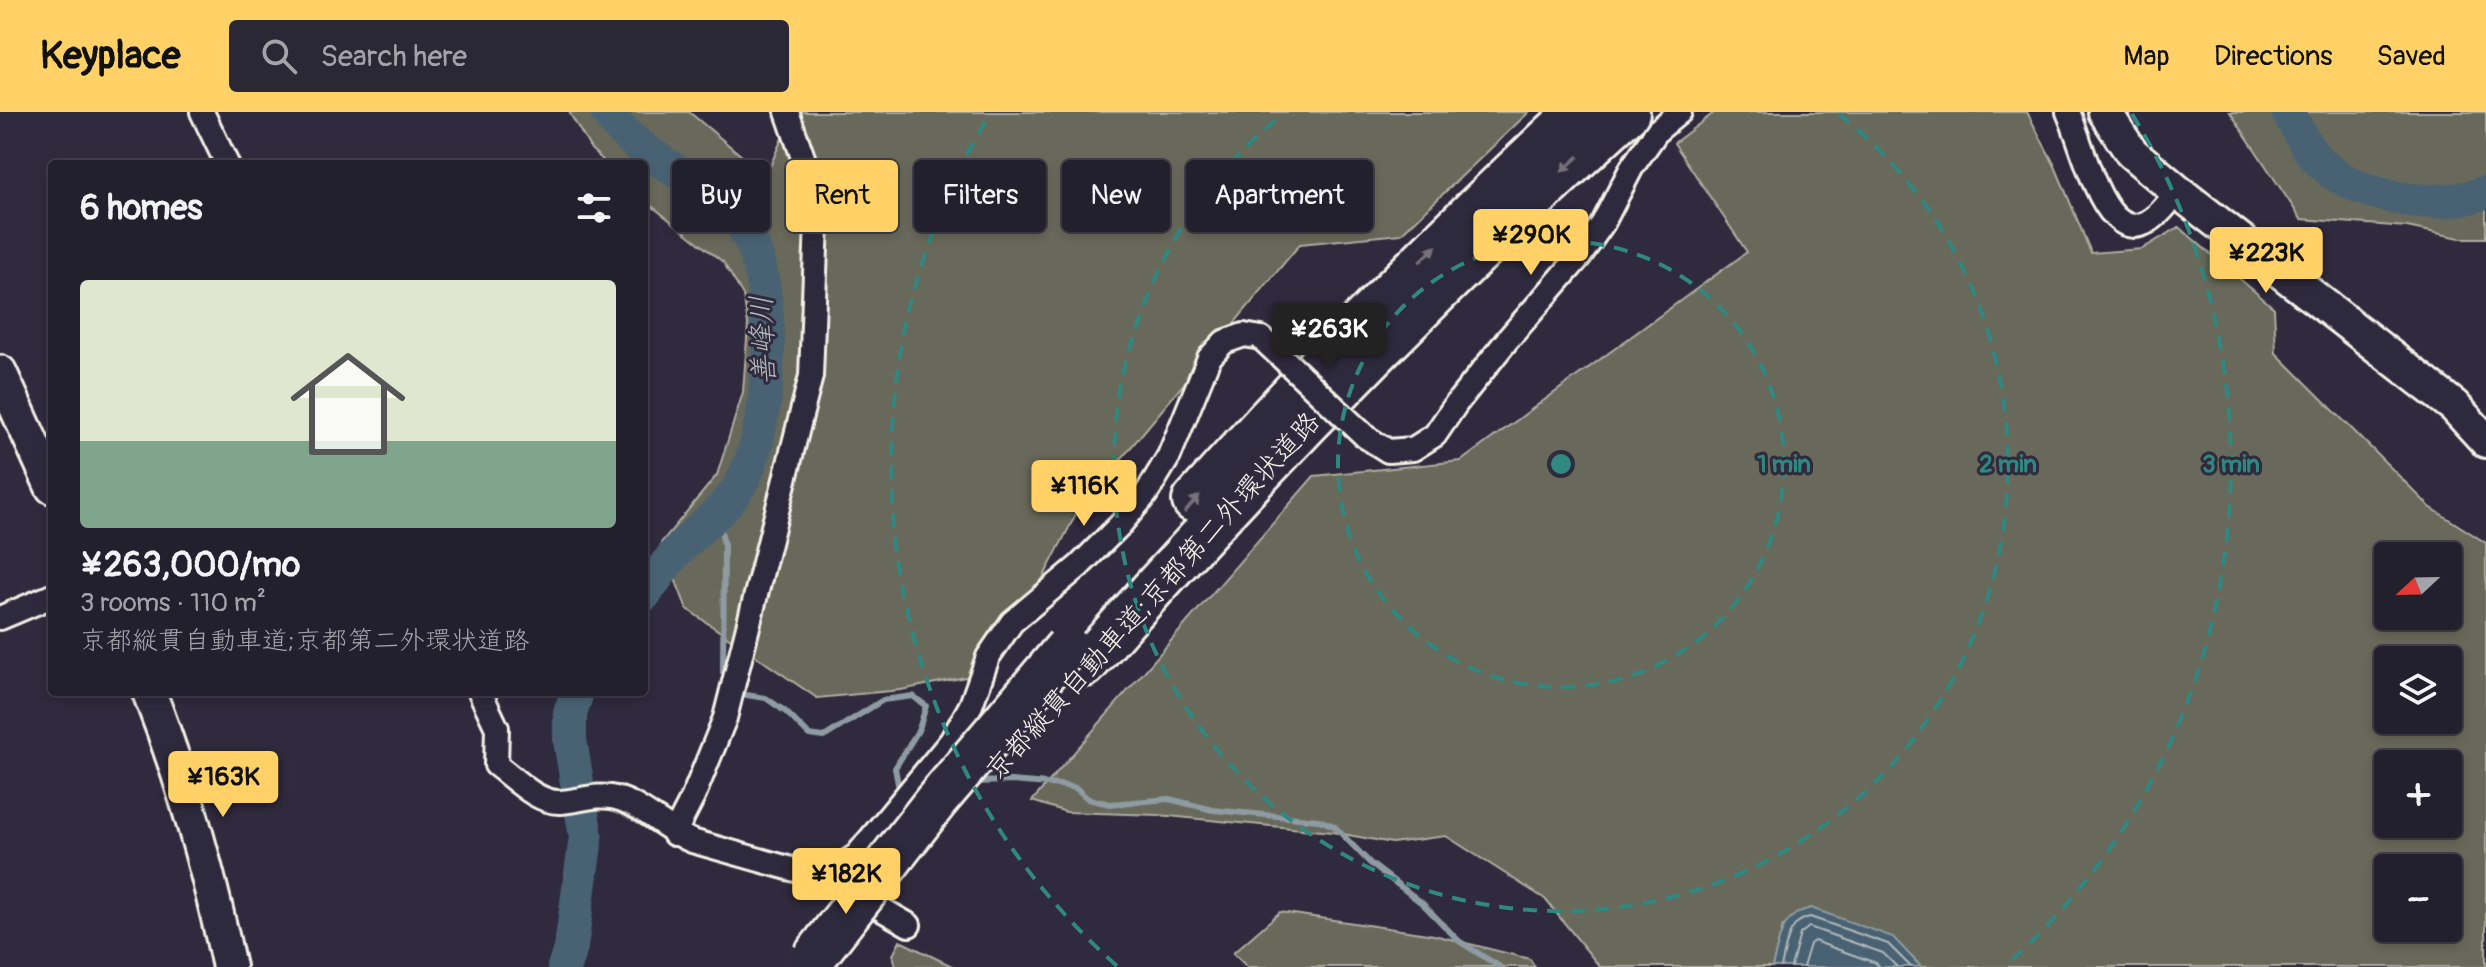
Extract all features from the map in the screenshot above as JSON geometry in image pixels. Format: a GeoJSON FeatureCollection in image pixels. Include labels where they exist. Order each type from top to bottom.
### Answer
{"type":"FeatureCollection","features":[{"type":"Feature","properties":{"kind":"highway","name":"京都縦貫自動車道;京都第二外環状道路"},"geometry":{"type":"LineString","coordinates":[[819,965],[954,818],[1076,656],[1281,404],[1365,317],[1577,112]]}},
{"type":"Feature","properties":{"kind":"highway","name":"京都縦貫自動車道;京都第二外環状道路"},"geometry":{"type":"LineString","coordinates":[[1076,656],[1189,548],[1304,425],[1466,263],[1628,112]]}},
{"type":"Feature","properties":{"kind":"main road"},"geometry":{"type":"LineString","coordinates":[[2105,112],[2131,152],[2454,406],[2486,441]]}},
{"type":"Feature","properties":{"kind":"main road"},"geometry":{"type":"LineString","coordinates":[[0,372],[48,478]]}},
{"type":"Feature","properties":{"kind":"main road"},"geometry":{"type":"LineString","coordinates":[[150,696],[194,819],[229,967]]}},
{"type":"Feature","properties":{"kind":"street"},"geometry":{"type":"LineString","coordinates":[[202,112],[225,160]]}},
{"type":"Feature","properties":{"kind":"street"},"geometry":{"type":"LineString","coordinates":[[674,834],[693,797],[725,718],[811,376],[817,222],[806,166],[787,112]]}},
{"type":"Feature","properties":{"kind":"street"},"geometry":{"type":"LineString","coordinates":[[482,696],[497,728],[496,765],[544,800],[618,798],[674,834],[692,841],[813,875],[838,868],[857,855],[951,741],[971,705],[988,657],[1012,622],[1079,566],[1146,494],[1169,456],[1209,358],[1224,342],[1244,335],[1261,338],[1366,437],[1388,451],[1413,449],[1435,435],[1499,350],[1580,256],[1658,130],[1680,112]]}},
{"type":"Feature","properties":{"kind":"street"},"geometry":{"type":"LineString","coordinates":[[2068,112],[2099,195],[2108,211],[2119,221],[2130,225],[2155,219],[2177,191]]}},
{"type":"Feature","properties":{"kind":"street"},"geometry":{"type":"LineString","coordinates":[[0,618],[48,598]]}},
{"type":"Feature","properties":{"kind":"street"},"geometry":{"type":"LineString","coordinates":[[838,868],[841,886],[909,925]]}},
{"type":"Feature","properties":{"kind":"green space"},"geometry":{"type":"Polygon","coordinates":[[[569,112],[689,112],[747,160],[672,160],[672,222],[648,203],[648,160],[603,160],[591,149],[569,112]]]}},
{"type":"Feature","properties":{"kind":"green space"},"geometry":{"type":"Polygon","coordinates":[[[793,112],[1529,112],[1401,234],[1300,244],[1077,512],[995,671],[901,690],[817,698],[687,609],[661,543],[717,475],[743,392],[748,324],[743,295],[723,262],[685,232],[770,232],[770,167],[793,112]]]}},
{"type":"Feature","properties":{"kind":"green space"},"geometry":{"type":"Polygon","coordinates":[[[1715,112],[2027,112],[2055,166],[2091,253],[2142,249],[2179,227],[2274,308],[2276,353],[2430,507],[2486,543],[2486,967],[1921,967],[1913,958],[1783,926],[1772,967],[1600,967],[1545,899],[1446,836],[1392,843],[1332,832],[1158,815],[1066,812],[1032,801],[1314,476],[1461,461],[1747,252],[1674,143],[1715,112]]]}},
{"type":"Feature","properties":{"kind":"green space"},"geometry":{"type":"Polygon","coordinates":[[[2230,112],[2486,112],[2486,238],[2460,238],[2407,227],[2301,219],[2230,112]]]}},
{"type":"Feature","properties":{"kind":"green space"},"geometry":{"type":"Polygon","coordinates":[[[1280,912],[1434,935],[1530,959],[1535,967],[1247,967],[1233,953],[1280,912]]]}},
{"type":"Feature","properties":{"kind":"green space"},"geometry":{"type":"Polygon","coordinates":[[[900,941],[954,967],[896,967],[893,955],[900,941]]]}},
{"type":"Feature","properties":{"kind":"water"},"geometry":{"type":"Polygon","coordinates":[[[1811,908],[1893,937],[1921,967],[1772,967],[1782,930],[1793,916],[1811,908]]]}},
{"type":"Feature","properties":{"kind":"waterway","name":"善峰川"},"geometry":{"type":"LineString","coordinates":[[607,112],[636,143],[706,191],[738,220],[752,244],[762,276],[767,314],[765,394],[759,432],[749,465],[732,497],[675,554],[648,590]]}},
{"type":"Feature","properties":{"kind":"waterway"},"geometry":{"type":"LineString","coordinates":[[2288,112],[2313,155],[2348,182],[2394,198],[2419,201],[2443,201],[2486,192]]}},
{"type":"Feature","properties":{"kind":"waterway"},"geometry":{"type":"LineString","coordinates":[[717,513],[724,545],[723,672]]}},
{"type":"Feature","properties":{"kind":"waterway"},"geometry":{"type":"LineString","coordinates":[[746,695],[766,698],[786,712],[809,735],[824,737],[883,700],[913,696],[926,706],[919,729],[895,768],[898,784],[906,784]]}},
{"type":"Feature","properties":{"kind":"waterway","name":"善峰川"},"geometry":{"type":"LineString","coordinates":[[564,967],[571,947],[586,837],[570,740],[570,714],[576,696]]}},
{"type":"Feature","properties":{"kind":"waterway"},"geometry":{"type":"LineString","coordinates":[[973,782],[1061,785],[1076,788],[1088,799],[1110,804],[1169,799],[1213,810],[1319,820],[1334,826],[1371,864],[1422,903],[1459,941],[1500,967]]}}]}
